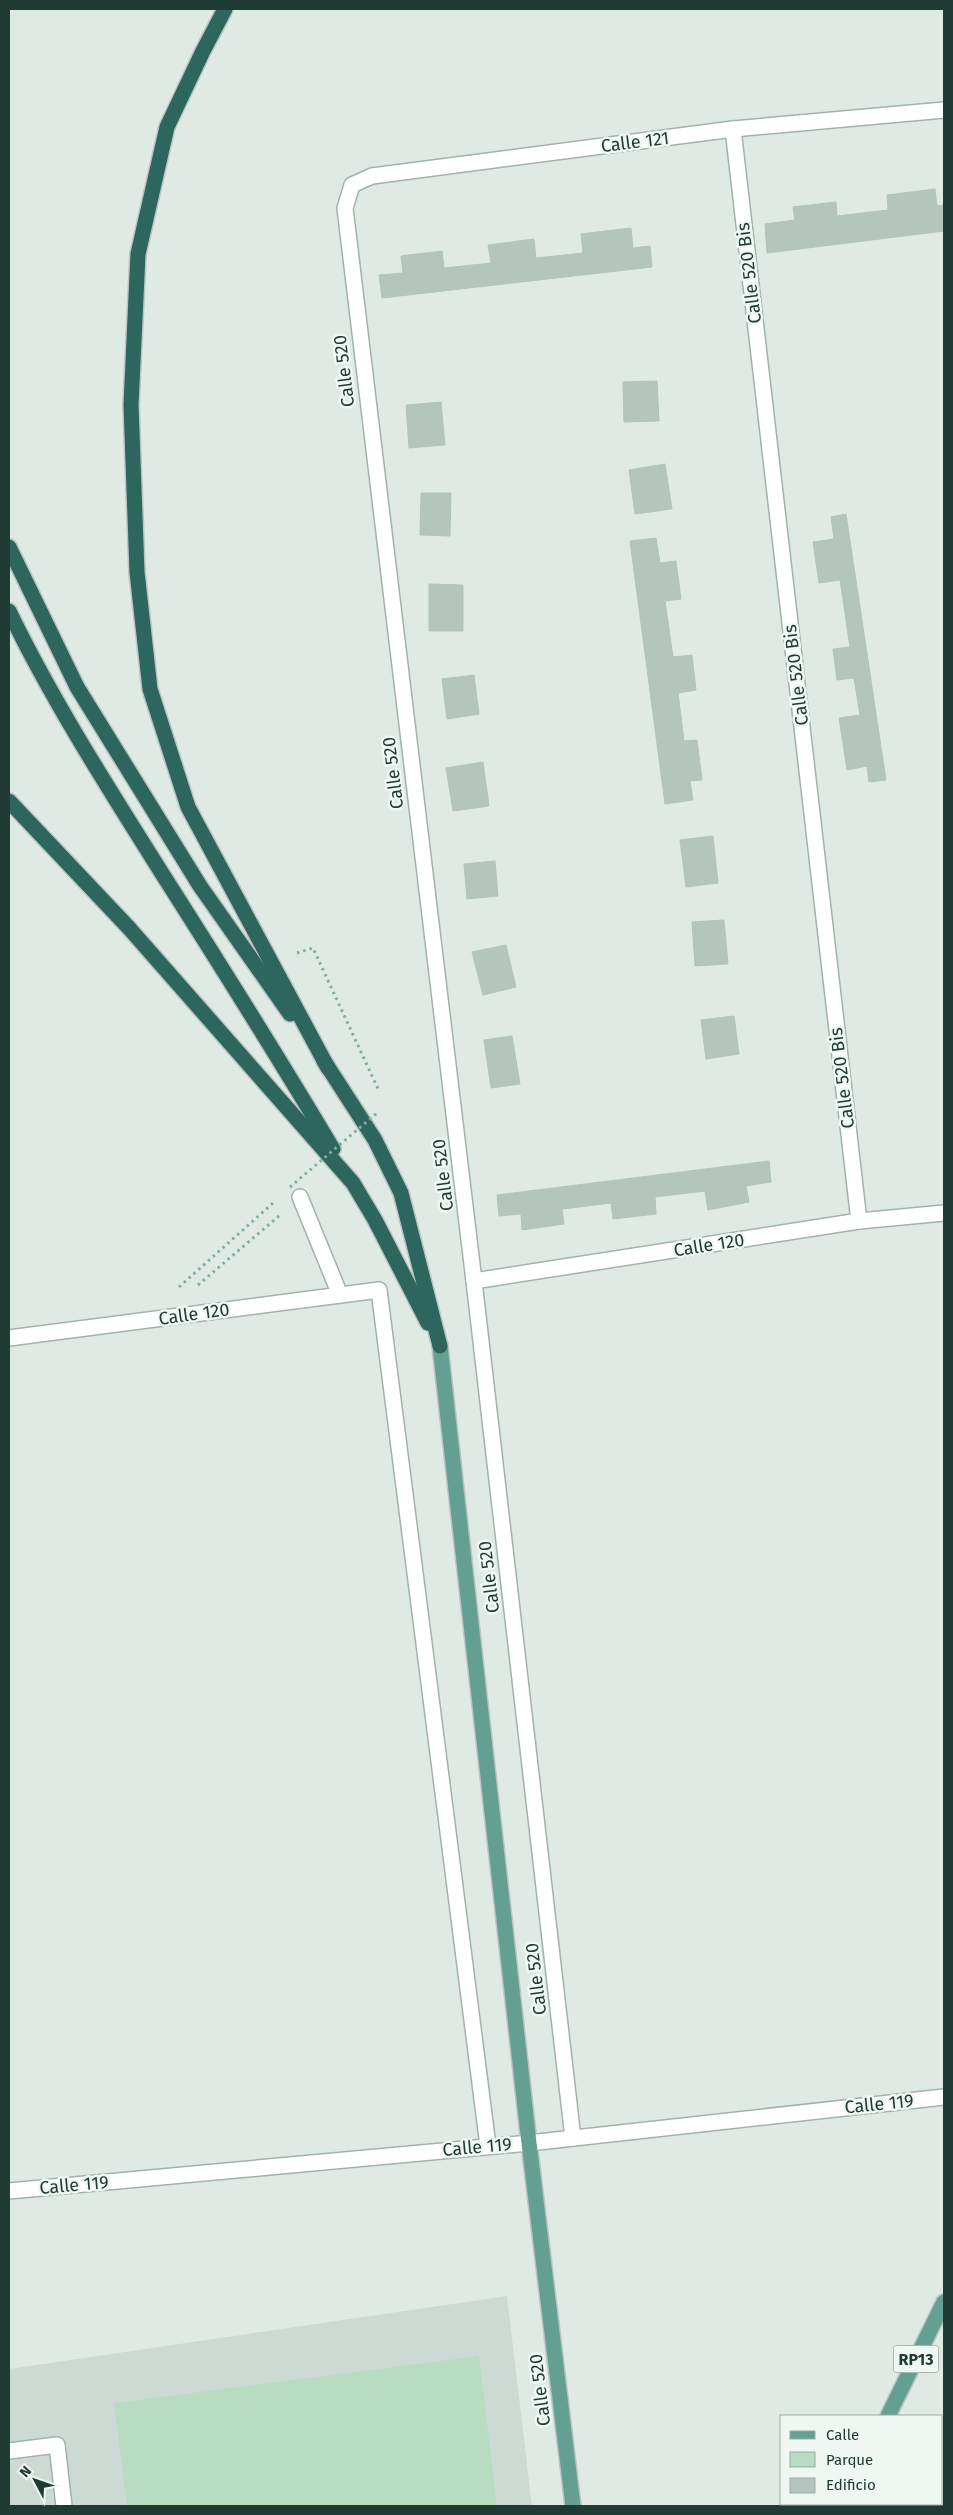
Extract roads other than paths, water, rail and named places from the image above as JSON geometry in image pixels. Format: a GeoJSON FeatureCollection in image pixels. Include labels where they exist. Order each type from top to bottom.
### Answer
{"type":"FeatureCollection","features":[{"type":"Feature","properties":{"kind":"highway"},"geometry":{"type":"LineString","coordinates":[[225,9],[203,50],[168,127],[138,254],[131,405],[137,572],[150,689],[188,807],[328,1068]]}},
{"type":"Feature","properties":{"kind":"highway"},"geometry":{"type":"LineString","coordinates":[[9,547],[77,687],[200,886],[328,1068],[375,1140],[401,1193],[440,1346]]}},
{"type":"Feature","properties":{"kind":"highway"},"geometry":{"type":"LineString","coordinates":[[9,610],[23,640],[115,799],[273,1050],[375,1220],[440,1346]]}},
{"type":"Feature","properties":{"kind":"highway"},"geometry":{"type":"LineString","coordinates":[[9,801],[129,928],[353,1183]]}},
{"type":"Feature","properties":{"kind":"main road","name":"Calle 520"},"geometry":{"type":"LineString","coordinates":[[440,1346],[529,2143],[573,2506]]}},
{"type":"Feature","properties":{"kind":"main road","name":"RP13"},"geometry":{"type":"LineString","coordinates":[[888,2415],[944,2302]]}},
{"type":"Feature","properties":{"kind":"street","name":"Calle 121"},"geometry":{"type":"LineString","coordinates":[[345,208],[352,185],[372,176],[733,130],[944,110]]}},
{"type":"Feature","properties":{"kind":"street","name":"Calle 520 Bis"},"geometry":{"type":"LineString","coordinates":[[733,130],[859,1221]]}},
{"type":"Feature","properties":{"kind":"street","name":"Calle 520"},"geometry":{"type":"LineString","coordinates":[[345,208],[347,242],[474,1281],[573,2138]]}},
{"type":"Feature","properties":{"kind":"street"},"geometry":{"type":"LineString","coordinates":[[295,1192],[340,1294]]}},
{"type":"Feature","properties":{"kind":"street","name":"Calle 120"},"geometry":{"type":"LineString","coordinates":[[474,1281],[859,1221],[944,1213]]}},
{"type":"Feature","properties":{"kind":"street","name":"Calle 120"},"geometry":{"type":"LineString","coordinates":[[9,1338],[379,1290],[488,2146]]}},
{"type":"Feature","properties":{"kind":"street","name":"Calle 119"},"geometry":{"type":"LineString","coordinates":[[9,2191],[529,2143],[944,2097]]}},
{"type":"Feature","properties":{"kind":"street"},"geometry":{"type":"LineString","coordinates":[[9,2451],[57,2445],[64,2506]]}}]}
